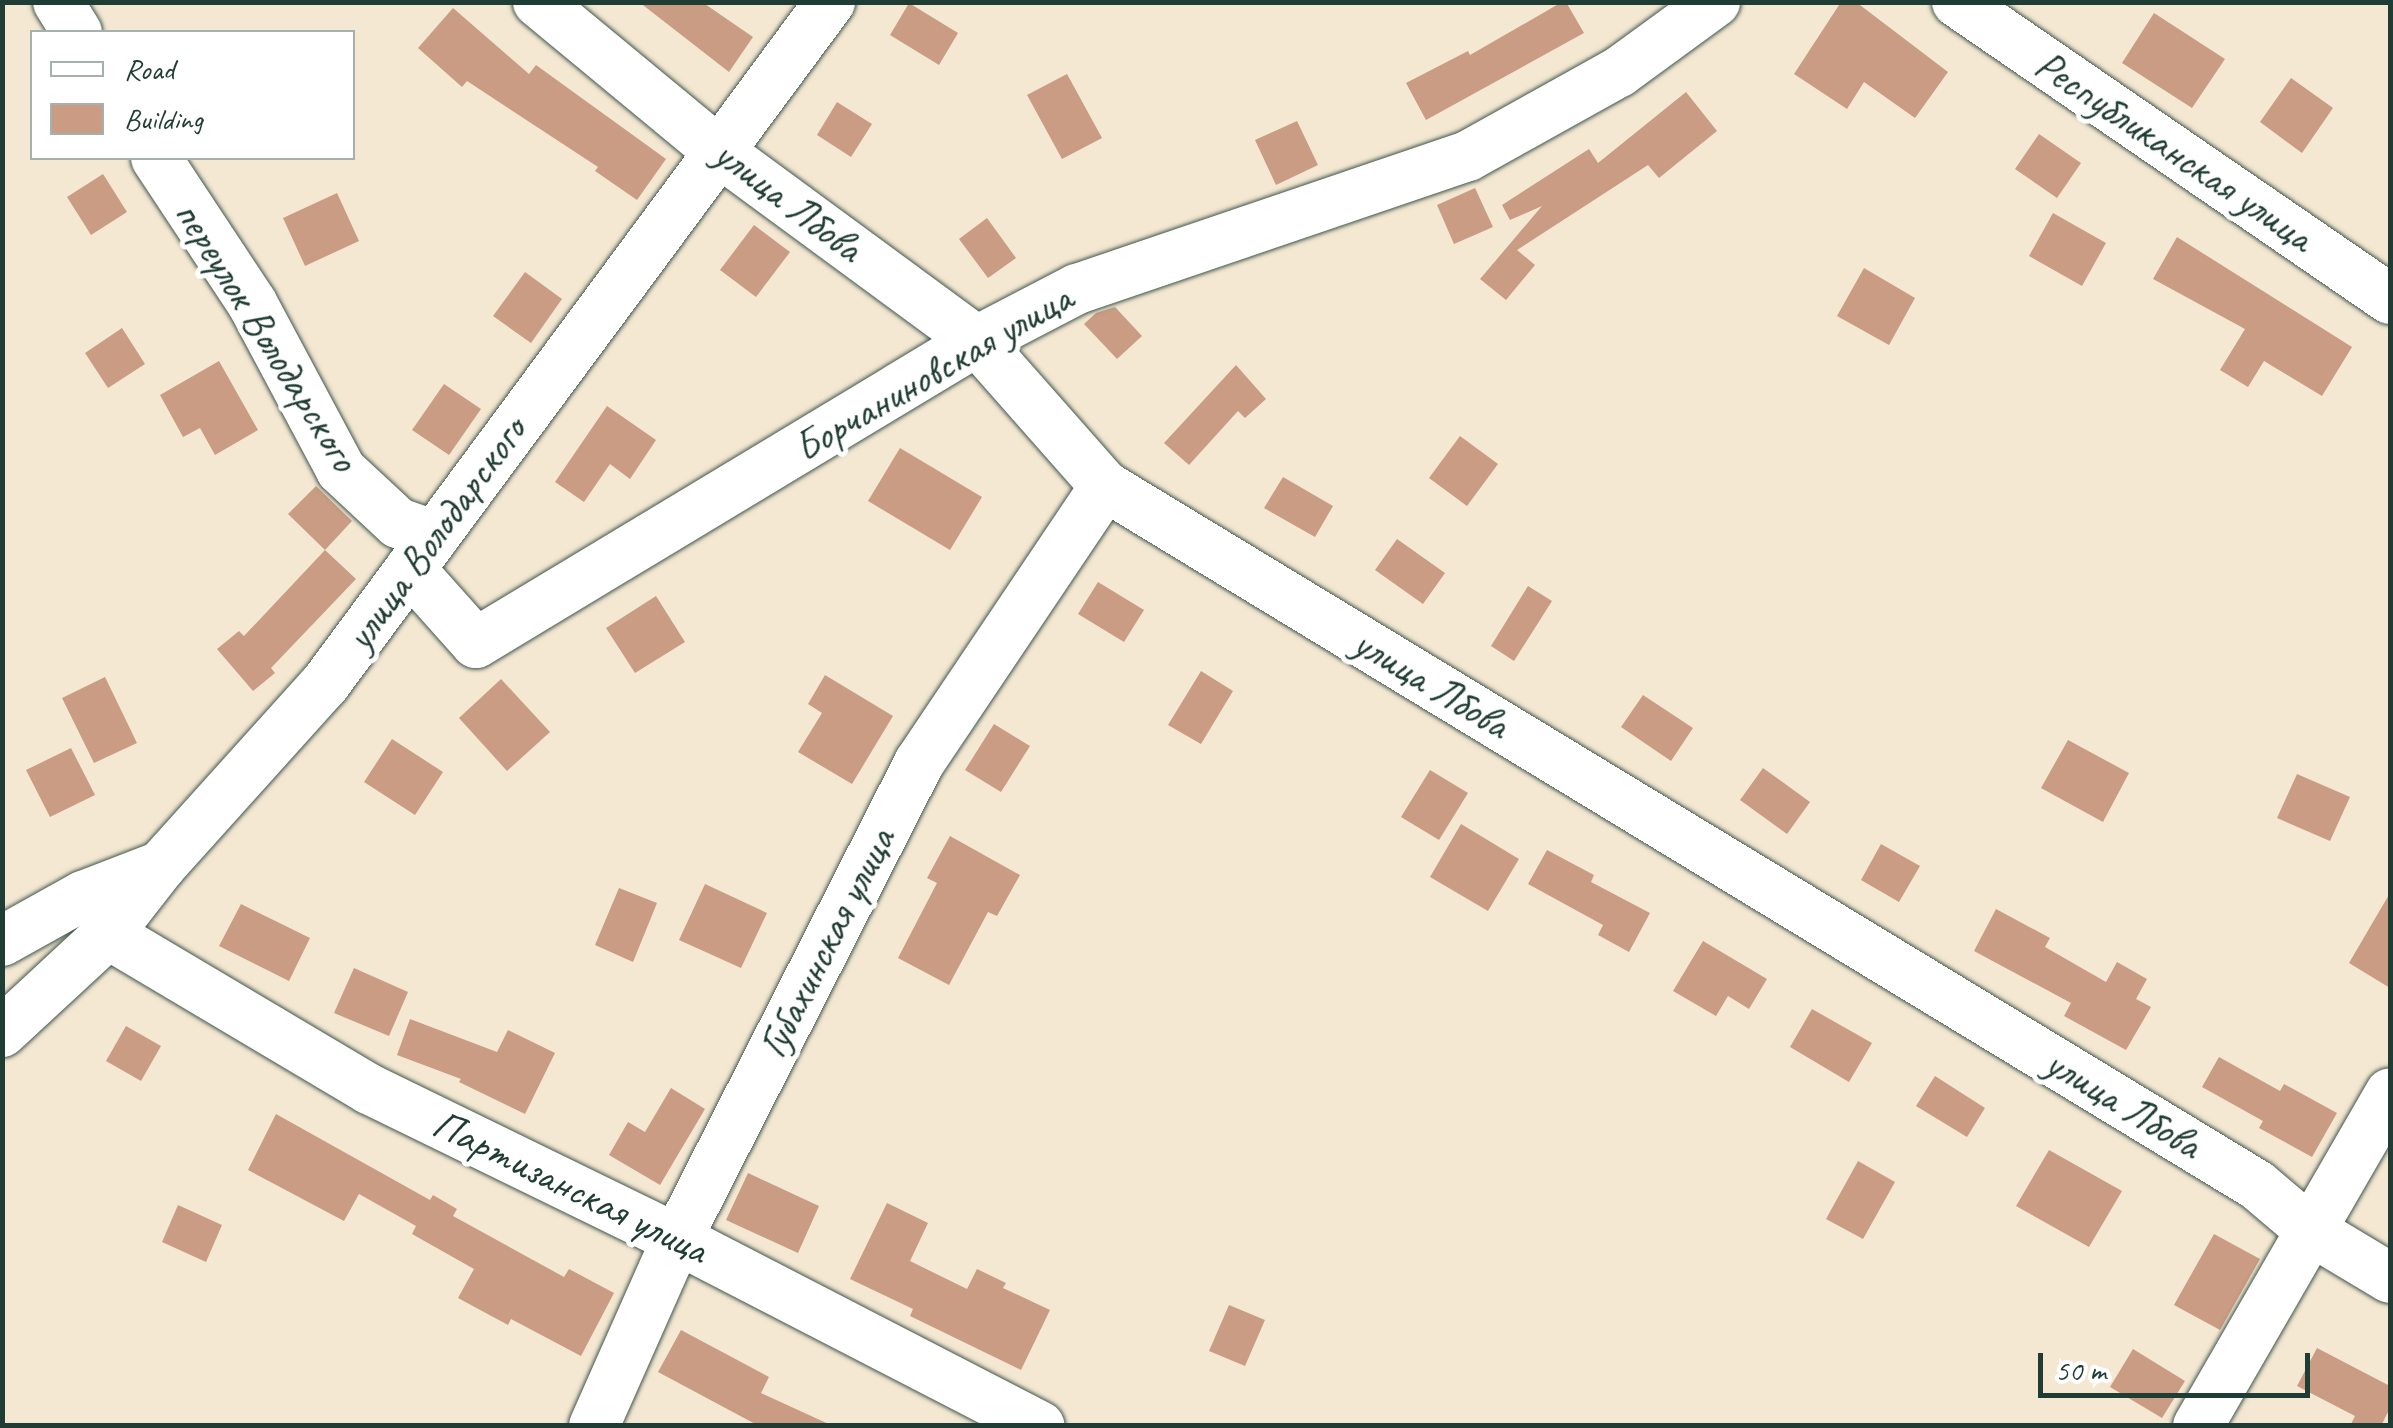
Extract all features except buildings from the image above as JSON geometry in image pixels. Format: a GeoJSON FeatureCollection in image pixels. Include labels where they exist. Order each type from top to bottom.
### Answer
{"type":"FeatureCollection","features":[{"type":"Feature","properties":{"kind":"street"},"geometry":{"type":"LineString","coordinates":[[58,2],[76,30]]}},
{"type":"Feature","properties":{"kind":"street","name":"улица Лбова"},"geometry":{"type":"LineString","coordinates":[[538,2],[718,151],[976,341],[1105,486],[2240,1175],[2310,1230],[2390,1278]]}},
{"type":"Feature","properties":{"kind":"street","name":"улица Володарского"},"geometry":{"type":"LineString","coordinates":[[2,1032],[108,934],[161,866],[325,684],[830,2]]}},
{"type":"Feature","properties":{"kind":"street","name":"Борчаниновская улица"},"geometry":{"type":"LineString","coordinates":[[423,552],[476,643],[976,341],[1077,289],[1468,156],[1619,72],[1714,2]]}},
{"type":"Feature","properties":{"kind":"street","name":"Республиканская улица"},"geometry":{"type":"LineString","coordinates":[[1957,2],[2390,300]]}},
{"type":"Feature","properties":{"kind":"street","name":"переулок Володарского"},"geometry":{"type":"LineString","coordinates":[[157,160],[252,302],[341,470],[423,552]]}},
{"type":"Feature","properties":{"kind":"street","name":"Губахинская улица"},"geometry":{"type":"LineString","coordinates":[[594,1426],[677,1238],[919,763],[1105,486]]}},
{"type":"Feature","properties":{"kind":"street"},"geometry":{"type":"LineString","coordinates":[[2,941],[83,896],[161,866]]}},
{"type":"Feature","properties":{"kind":"street","name":"Партизанская улица"},"geometry":{"type":"LineString","coordinates":[[108,934],[369,1090],[677,1238],[1040,1426]]}},
{"type":"Feature","properties":{"kind":"street"},"geometry":{"type":"LineString","coordinates":[[2198,1426],[2390,1094]]}}]}
